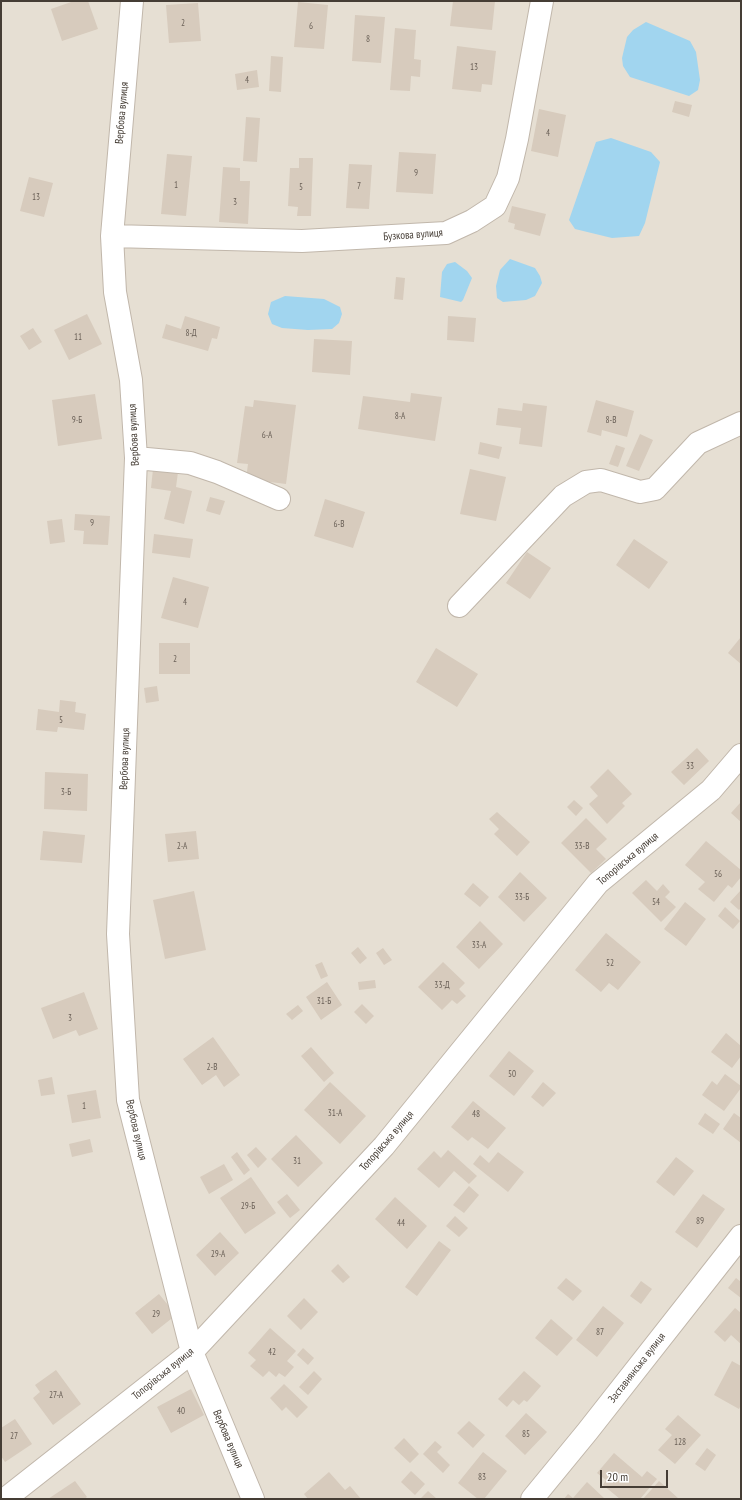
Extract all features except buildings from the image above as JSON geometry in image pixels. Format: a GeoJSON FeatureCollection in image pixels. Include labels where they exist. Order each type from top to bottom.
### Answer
{"type":"FeatureCollection","features":[{"type":"Feature","properties":{"kind":"street","name":"Вербова вулиця"},"geometry":{"type":"LineString","coordinates":[[132,1],[112,236],[115,292],[131,380],[136,458],[118,934],[128,1100],[192,1352],[253,1499]]}},
{"type":"Feature","properties":{"kind":"street","name":"Бузкова вулиця"},"geometry":{"type":"LineString","coordinates":[[112,236],[302,241],[446,234],[472,222],[495,206],[508,178],[517,138],[542,1]]}},
{"type":"Feature","properties":{"kind":"street"},"geometry":{"type":"LineString","coordinates":[[459,606],[563,496],[586,482],[601,480],[640,492],[656,488],[698,443],[741,423]]}},
{"type":"Feature","properties":{"kind":"street"},"geometry":{"type":"LineString","coordinates":[[136,458],[190,463],[217,472],[279,499]]}},
{"type":"Feature","properties":{"kind":"street","name":"Топорівська вулиця"},"geometry":{"type":"LineString","coordinates":[[5,1499],[192,1352],[384,1146],[598,883],[711,790],[741,755]]}},
{"type":"Feature","properties":{"kind":"street","name":"Заставнянська вулиця"},"geometry":{"type":"LineString","coordinates":[[532,1499],[587,1432],[741,1236]]}},
{"type":"Feature","properties":{"kind":"shaded area"},"geometry":{"type":"Polygon","coordinates":[[[1,1],[741,1],[741,1499],[1,1499],[1,1]]]}},
{"type":"Feature","properties":{"kind":"water"},"geometry":{"type":"Polygon","coordinates":[[[646,22],[690,41],[696,52],[700,80],[698,90],[689,96],[630,77],[623,66],[622,58],[627,37],[633,30],[646,22]]]}},
{"type":"Feature","properties":{"kind":"water"},"geometry":{"type":"Polygon","coordinates":[[[611,138],[651,152],[660,162],[645,223],[639,236],[612,238],[575,229],[569,220],[596,142],[611,138]]]}},
{"type":"Feature","properties":{"kind":"water"},"geometry":{"type":"Polygon","coordinates":[[[510,259],[535,268],[542,283],[535,296],[526,300],[503,302],[497,298],[496,286],[500,270],[510,259]]]}},
{"type":"Feature","properties":{"kind":"water"},"geometry":{"type":"Polygon","coordinates":[[[455,262],[467,271],[472,278],[461,302],[440,297],[442,272],[447,264],[455,262]]]}},
{"type":"Feature","properties":{"kind":"water"},"geometry":{"type":"Polygon","coordinates":[[[285,296],[324,299],[340,307],[342,314],[339,323],[332,329],[308,330],[282,328],[272,324],[268,314],[271,302],[285,296]]]}}]}
